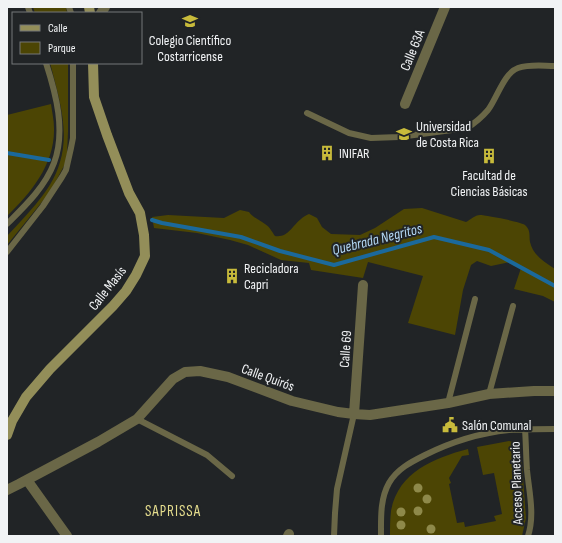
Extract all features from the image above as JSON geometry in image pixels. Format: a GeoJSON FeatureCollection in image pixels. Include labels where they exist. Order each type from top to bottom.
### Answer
{"type":"FeatureCollection","features":[{"type":"Feature","properties":{"kind":"street","name":"Calle 63A"},"geometry":{"type":"LineString","coordinates":[[405,104],[445,7]]}},
{"type":"Feature","properties":{"kind":"street","name":"Calle Masís"},"geometry":{"type":"LineString","coordinates":[[7,435],[12,421],[26,397],[50,369],[126,291],[145,256],[144,235],[140,213],[129,194],[94,97],[93,64]]}},
{"type":"Feature","properties":{"kind":"street","name":"Calle 69"},"geometry":{"type":"LineString","coordinates":[[354,414],[363,285]]}},
{"type":"Feature","properties":{"kind":"street","name":"Calle Quirós"},"geometry":{"type":"LineString","coordinates":[[7,490],[98,442],[137,419],[173,379],[185,372],[200,371],[228,377],[292,401],[338,412],[370,415],[490,394],[555,391]]}},
{"type":"Feature","properties":{"kind":"street"},"geometry":{"type":"LineString","coordinates":[[27,480],[67,536]]}},
{"type":"Feature","properties":{"kind":"lane"},"geometry":{"type":"LineString","coordinates":[[7,224],[41,186],[54,163],[59,142],[59,122],[57,101],[46,64]]}},
{"type":"Feature","properties":{"kind":"lane"},"geometry":{"type":"LineString","coordinates":[[7,252],[56,188],[66,170],[73,138],[73,64]]}},
{"type":"Feature","properties":{"kind":"lane"},"geometry":{"type":"LineString","coordinates":[[306,113],[349,133],[370,138],[399,137],[467,128],[476,122],[488,110],[511,72],[518,68],[532,65],[555,66]]}},
{"type":"Feature","properties":{"kind":"lane"},"geometry":{"type":"LineString","coordinates":[[448,402],[475,298]]}},
{"type":"Feature","properties":{"kind":"lane"},"geometry":{"type":"LineString","coordinates":[[490,394],[514,306]]}},
{"type":"Feature","properties":{"kind":"lane"},"geometry":{"type":"LineString","coordinates":[[334,536],[337,489],[354,414]]}},
{"type":"Feature","properties":{"kind":"lane"},"geometry":{"type":"LineString","coordinates":[[137,419],[208,454],[232,476]]}},
{"type":"Feature","properties":{"kind":"lane","name":"Acceso Planetario"},"geometry":{"type":"LineString","coordinates":[[525,429],[526,459],[531,502],[531,519],[528,536]]}},
{"type":"Feature","properties":{"kind":"lane"},"geometry":{"type":"LineString","coordinates":[[381,536],[381,510],[389,482],[396,473],[409,463],[450,444],[471,437],[508,430],[555,429]]}},
{"type":"Feature","properties":{"kind":"green space"},"geometry":{"type":"Polygon","coordinates":[[[33,7],[66,7],[67,12],[35,12],[33,7]]]}},
{"type":"Feature","properties":{"kind":"green space"},"geometry":{"type":"Polygon","coordinates":[[[50,64],[68,64],[68,132],[65,164],[50,192],[7,245],[7,236],[43,194],[58,168],[63,150],[64,137],[62,112],[50,64]]]}},
{"type":"Feature","properties":{"kind":"green space"},"geometry":{"type":"Polygon","coordinates":[[[51,104],[54,125],[53,141],[46,166],[33,188],[7,216],[7,115],[51,104]]]}},
{"type":"Feature","properties":{"kind":"green space"},"geometry":{"type":"Polygon","coordinates":[[[422,208],[466,222],[480,215],[496,217],[525,225],[529,231],[531,247],[543,261],[555,269],[555,302],[543,296],[514,289],[521,268],[510,262],[491,266],[477,261],[471,265],[463,290],[455,335],[408,323],[423,276],[368,262],[363,278],[311,270],[309,263],[281,260],[248,245],[230,240],[197,233],[154,228],[152,217],[168,215],[224,218],[240,210],[249,212],[252,216],[263,222],[275,236],[279,236],[290,231],[302,218],[309,214],[317,218],[322,227],[331,234],[360,235],[375,228],[404,209],[422,208]]]}},
{"type":"Feature","properties":{"kind":"green space"},"geometry":{"type":"Polygon","coordinates":[[[509,441],[513,442],[521,449],[526,518],[522,536],[390,536],[391,511],[395,498],[401,486],[409,477],[431,462],[468,449],[469,455],[462,456],[449,478],[457,523],[464,522],[465,527],[496,521],[494,516],[502,514],[494,473],[483,475],[477,447],[509,441]]]}},
{"type":"Feature","properties":{"kind":"waterway","name":"Quebrada Negritos"},"geometry":{"type":"LineString","coordinates":[[7,153],[49,160]]}},
{"type":"Feature","properties":{"kind":"waterway","name":"Quebrada Negritos"},"geometry":{"type":"LineString","coordinates":[[152,220],[241,237],[280,251],[334,265],[434,237],[489,250],[555,286]]}},
{"type":"Feature","properties":{"kind":"place","name":"Colegio Científico Costarricense"},"geometry":{"type":"Point","coordinates":[190,21]}},
{"type":"Feature","properties":{"kind":"place","name":"Universidad de Costa Rica"},"geometry":{"type":"Point","coordinates":[404,134]}},
{"type":"Feature","properties":{"kind":"place","name":"INIFAR"},"geometry":{"type":"Point","coordinates":[327,153]}},
{"type":"Feature","properties":{"kind":"place","name":"Facultad de Ciencias Básicas"},"geometry":{"type":"Point","coordinates":[489,156]}},
{"type":"Feature","properties":{"kind":"place","name":"Recicladora Capri"},"geometry":{"type":"Point","coordinates":[232,276]}},
{"type":"Feature","properties":{"kind":"place","name":"Salón Comunal"},"geometry":{"type":"Point","coordinates":[450,425]}},
{"type":"Feature","properties":{"kind":"district","name":"SAPRISSA"},"geometry":{"type":"Point","coordinates":[173,511]}}]}
